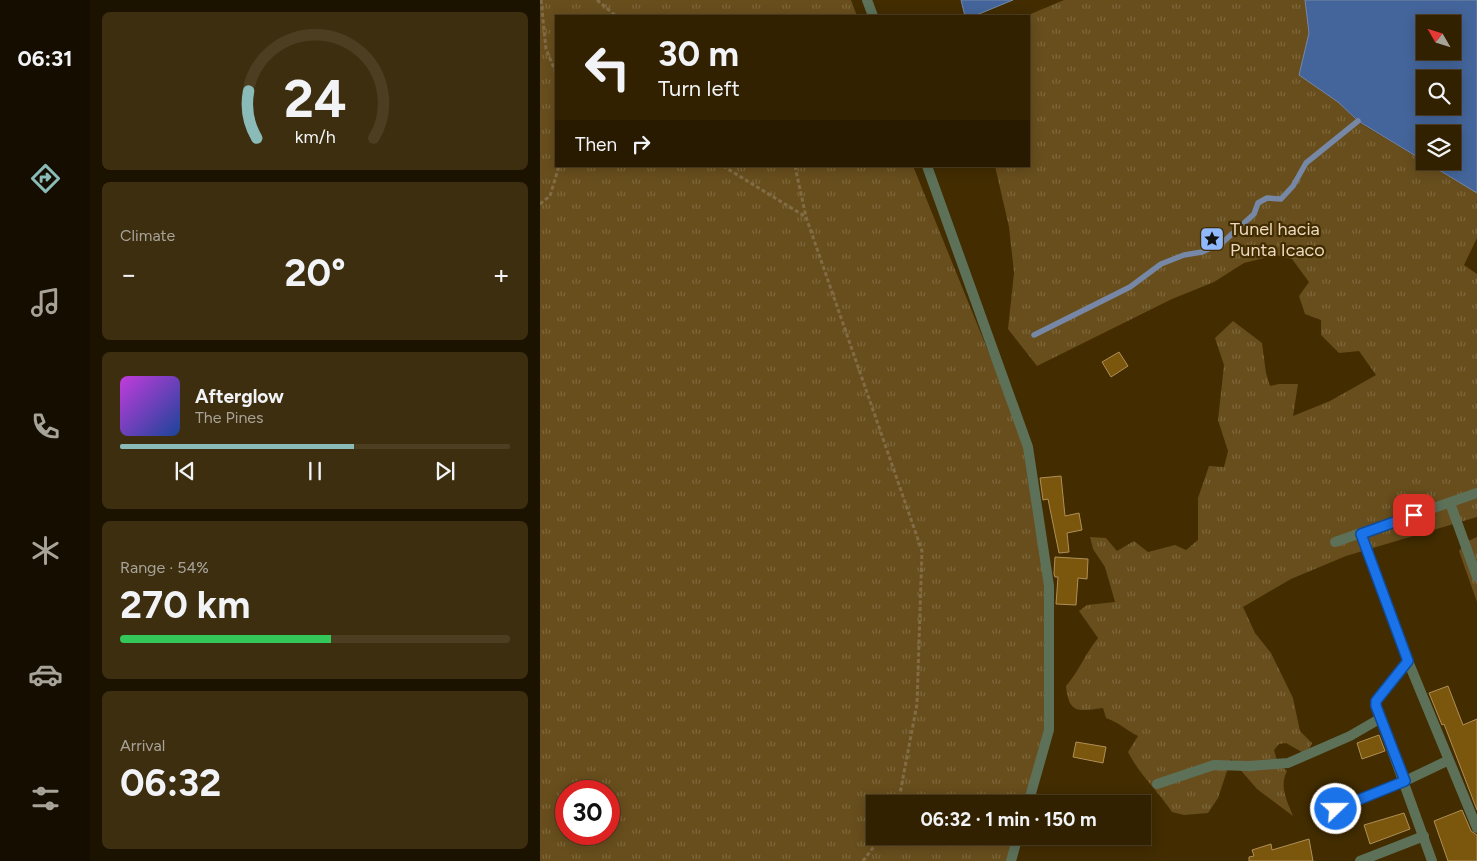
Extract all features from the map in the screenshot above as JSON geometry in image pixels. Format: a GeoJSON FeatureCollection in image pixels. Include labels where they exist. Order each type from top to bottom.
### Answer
{"type":"FeatureCollection","features":[{"type":"Feature","properties":{"kind":"street"},"geometry":{"type":"LineString","coordinates":[[867,0],[872,15]]}},
{"type":"Feature","properties":{"kind":"street"},"geometry":{"type":"LineString","coordinates":[[927,167],[1028,447],[1049,586],[1049,730],[1031,795]]}},
{"type":"Feature","properties":{"kind":"street"},"geometry":{"type":"LineString","coordinates":[[1335,542],[1477,494]]}},
{"type":"Feature","properties":{"kind":"street"},"geometry":{"type":"LineString","coordinates":[[1450,503],[1477,577]]}},
{"type":"Feature","properties":{"kind":"street"},"geometry":{"type":"LineString","coordinates":[[1361,534],[1408,661],[1477,828]]}},
{"type":"Feature","properties":{"kind":"street"},"geometry":{"type":"LineString","coordinates":[[1408,661],[1376,701],[1432,861]]}},
{"type":"Feature","properties":{"kind":"street"},"geometry":{"type":"LineString","coordinates":[[1157,784],[1214,765],[1249,766],[1288,763],[1342,739],[1381,718]]}},
{"type":"Feature","properties":{"kind":"street"},"geometry":{"type":"LineString","coordinates":[[1318,816],[1405,781],[1449,760]]}},
{"type":"Feature","properties":{"kind":"street"},"geometry":{"type":"LineString","coordinates":[[1360,861],[1424,836]]}},
{"type":"Feature","properties":{"kind":"street"},"geometry":{"type":"LineString","coordinates":[[1011,861],[1015,845]]}},
{"type":"Feature","properties":{"kind":"path"},"geometry":{"type":"LineString","coordinates":[[541,0],[546,49],[555,71]]}},
{"type":"Feature","properties":{"kind":"path"},"geometry":{"type":"LineString","coordinates":[[597,0],[615,15]]}},
{"type":"Feature","properties":{"kind":"path"},"geometry":{"type":"LineString","coordinates":[[540,204],[550,196],[559,167]]}},
{"type":"Feature","properties":{"kind":"path"},"geometry":{"type":"LineString","coordinates":[[725,167],[806,217]]}},
{"type":"Feature","properties":{"kind":"path"},"geometry":{"type":"LineString","coordinates":[[796,167],[806,217],[922,551],[917,704],[900,795]]}},
{"type":"Feature","properties":{"kind":"path"},"geometry":{"type":"LineString","coordinates":[[863,861],[875,845]]}},
{"type":"Feature","properties":{"kind":"green space"},"geometry":{"type":"Polygon","coordinates":[[[540,0],[851,0],[857,15],[555,15],[555,167],[913,167],[1027,447],[1048,586],[1048,730],[1029,795],[866,795],[866,845],[1014,845],[1010,861],[540,861],[540,0]]]}},
{"type":"Feature","properties":{"kind":"green space"},"geometry":{"type":"Polygon","coordinates":[[[1064,0],[1305,0],[1309,33],[1299,75],[1338,102],[1358,122],[1416,157],[1416,170],[1438,170],[1477,193],[1477,238],[1464,265],[1477,274],[1477,517],[1346,556],[1291,579],[1243,607],[1255,633],[1271,653],[1293,698],[1300,731],[1312,743],[1307,755],[1286,743],[1279,744],[1274,750],[1278,764],[1287,771],[1284,788],[1293,816],[1257,789],[1231,759],[1218,798],[1208,813],[1184,815],[1172,812],[1128,752],[1138,736],[1106,718],[1103,708],[1082,710],[1077,709],[1070,702],[1066,686],[1098,638],[1079,611],[1087,605],[1115,602],[1105,567],[1093,549],[1090,537],[1106,538],[1117,551],[1134,541],[1148,552],[1175,545],[1186,550],[1198,540],[1198,498],[1209,466],[1224,467],[1228,451],[1218,420],[1224,365],[1215,338],[1233,321],[1262,343],[1266,373],[1270,386],[1298,384],[1293,416],[1330,401],[1376,375],[1359,351],[1339,353],[1321,335],[1321,320],[1305,314],[1299,296],[1309,282],[1292,259],[1276,255],[1244,263],[1214,282],[1172,299],[1037,366],[1008,329],[1014,273],[1009,227],[995,167],[1030,167],[1030,15],[1028,15],[1064,0]]]}},
{"type":"Feature","properties":{"kind":"green space"},"geometry":{"type":"Polygon","coordinates":[[[1477,537],[1477,602],[1459,551],[1466,542],[1477,537]]]}},
{"type":"Feature","properties":{"kind":"water"},"geometry":{"type":"Polygon","coordinates":[[[961,0],[1013,0],[976,15],[965,15],[961,0]]]}},
{"type":"Feature","properties":{"kind":"water"},"geometry":{"type":"Polygon","coordinates":[[[1305,0],[1477,0],[1477,193],[1439,170],[1461,170],[1461,125],[1416,125],[1416,156],[1358,121],[1338,102],[1299,75],[1309,33],[1305,0]]]}},
{"type":"Feature","properties":{"kind":"building"},"geometry":{"type":"Polygon","coordinates":[[[1119,352],[1128,366],[1111,377],[1102,362],[1119,352]]]}},
{"type":"Feature","properties":{"kind":"building"},"geometry":{"type":"Polygon","coordinates":[[[1061,476],[1065,516],[1079,513],[1082,530],[1067,533],[1069,552],[1059,553],[1048,499],[1043,500],[1040,478],[1061,476]]]}},
{"type":"Feature","properties":{"kind":"building"},"geometry":{"type":"Polygon","coordinates":[[[1055,557],[1088,559],[1087,579],[1078,578],[1076,605],[1056,604],[1058,577],[1055,577],[1054,574],[1055,557]]]}},
{"type":"Feature","properties":{"kind":"building"},"geometry":{"type":"Polygon","coordinates":[[[1448,686],[1463,725],[1477,719],[1477,810],[1444,724],[1442,725],[1429,693],[1448,686]]]}},
{"type":"Feature","properties":{"kind":"building"},"geometry":{"type":"Polygon","coordinates":[[[1379,735],[1385,751],[1362,759],[1357,743],[1379,735]]]}},
{"type":"Feature","properties":{"kind":"building"},"geometry":{"type":"Polygon","coordinates":[[[1076,742],[1106,747],[1103,763],[1073,757],[1076,742]]]}},
{"type":"Feature","properties":{"kind":"building"},"geometry":{"type":"Polygon","coordinates":[[[1462,810],[1471,831],[1477,835],[1477,861],[1448,861],[1434,821],[1462,810]]]}},
{"type":"Feature","properties":{"kind":"building"},"geometry":{"type":"Polygon","coordinates":[[[1404,813],[1410,829],[1370,844],[1364,825],[1404,813]]]}},
{"type":"Feature","properties":{"kind":"building"},"geometry":{"type":"Polygon","coordinates":[[[1309,839],[1313,861],[1249,861],[1249,857],[1254,856],[1252,850],[1271,844],[1272,850],[1309,839]]]}},
{"type":"Feature","properties":{"kind":"waterway"},"geometry":{"type":"LineString","coordinates":[[1034,335],[1130,287],[1161,264],[1184,255],[1202,252],[1222,243],[1254,214],[1258,203],[1267,198],[1281,199],[1293,186],[1306,163],[1358,121]]}},
{"type":"Feature","properties":{"kind":"place","name":"Tunel hacia Punta Icaco"},"geometry":{"type":"Point","coordinates":[1212,239]}},
{"type":"Feature","properties":{"kind":"route"},"geometry":{"type":"LineString","coordinates":[[1336,809],[1405,781],[1376,706],[1376,701],[1408,661],[1361,534],[1414,515]]}}]}
